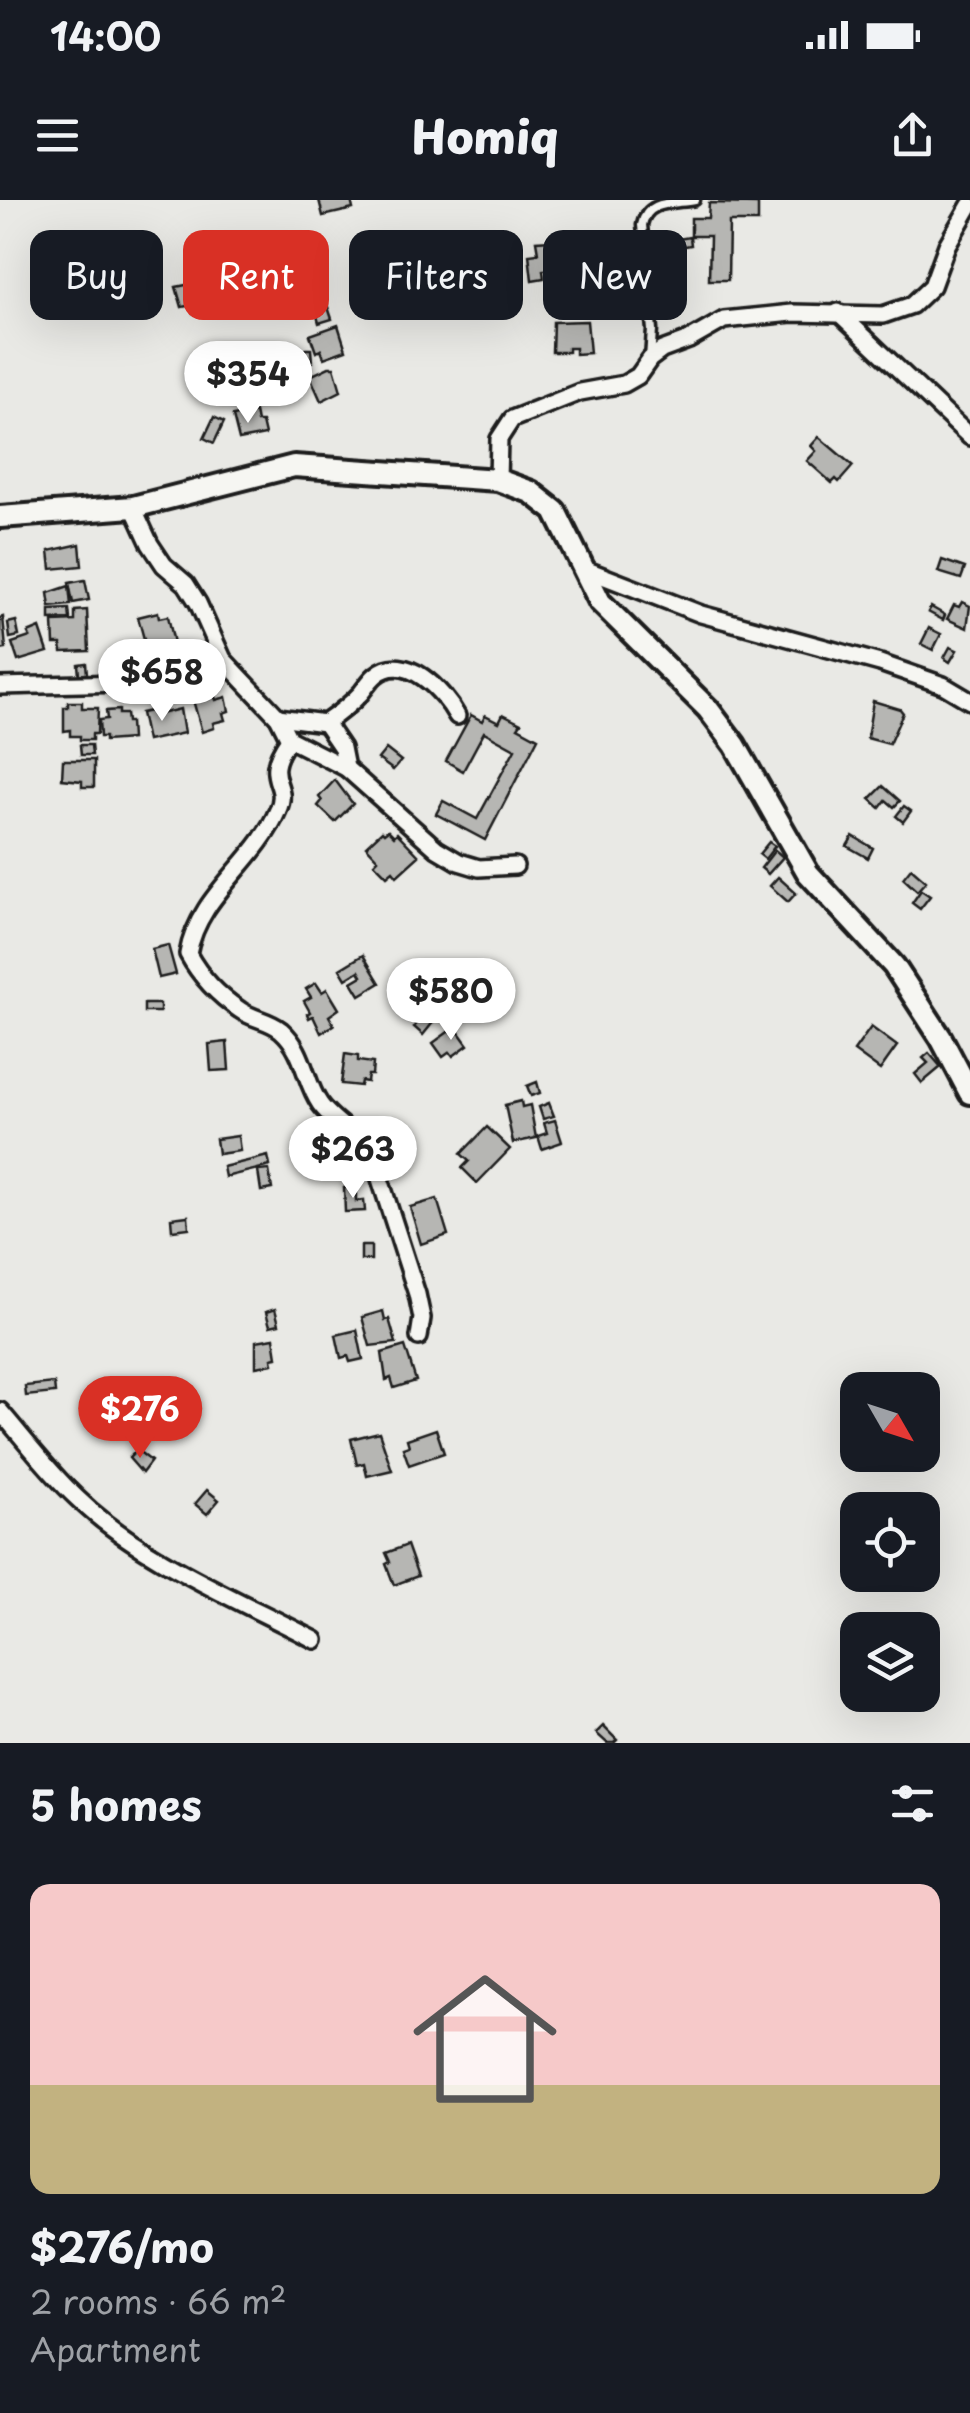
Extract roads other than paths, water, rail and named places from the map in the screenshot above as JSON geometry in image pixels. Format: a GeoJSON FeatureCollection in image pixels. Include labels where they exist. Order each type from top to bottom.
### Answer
{"type":"FeatureCollection","features":[{"type":"Feature","properties":{"kind":"street"},"geometry":{"type":"LineString","coordinates":[[498,480],[499,439],[512,419],[580,392],[624,384],[638,376],[650,359],[724,320],[838,312],[883,315],[912,306],[936,280],[947,245],[970,205]]}},
{"type":"Feature","properties":{"kind":"street"},"geometry":{"type":"LineString","coordinates":[[838,312],[970,437]]}},
{"type":"Feature","properties":{"kind":"street"},"geometry":{"type":"LineString","coordinates":[[0,517],[133,507],[294,466],[498,480],[531,492],[555,512],[600,602],[708,709],[735,745],[808,873],[894,966],[941,1038],[970,1094]]}},
{"type":"Feature","properties":{"kind":"street"},"geometry":{"type":"LineString","coordinates":[[133,507],[164,566],[186,584],[198,603],[223,659],[278,717],[288,739],[346,768],[437,849],[459,862],[479,868],[516,866]]}},
{"type":"Feature","properties":{"kind":"street"},"geometry":{"type":"LineString","coordinates":[[582,568],[701,614],[880,663],[943,685],[970,701]]}},
{"type":"Feature","properties":{"kind":"street"},"geometry":{"type":"LineString","coordinates":[[278,717],[324,723],[346,708],[375,675],[387,669],[427,679],[446,697],[456,716]]}},
{"type":"Feature","properties":{"kind":"street"},"geometry":{"type":"LineString","coordinates":[[0,686],[124,683]]}},
{"type":"Feature","properties":{"kind":"street"},"geometry":{"type":"LineString","coordinates":[[324,723],[342,748],[346,768]]}},
{"type":"Feature","properties":{"kind":"street"},"geometry":{"type":"LineString","coordinates":[[288,739],[272,772],[282,798],[280,808],[270,827],[210,903],[195,928],[188,954],[209,983],[240,1011],[278,1027],[287,1036],[304,1062],[315,1097],[324,1110],[357,1134],[371,1150],[417,1294],[422,1318],[419,1338]]}},
{"type":"Feature","properties":{"kind":"street"},"geometry":{"type":"LineString","coordinates":[[0,1411],[76,1498],[102,1520],[177,1568],[314,1640]]}},
{"type":"Feature","properties":{"kind":"lane"},"geometry":{"type":"LineString","coordinates":[[650,359],[652,330],[644,214],[650,207],[695,200]]}}]}
